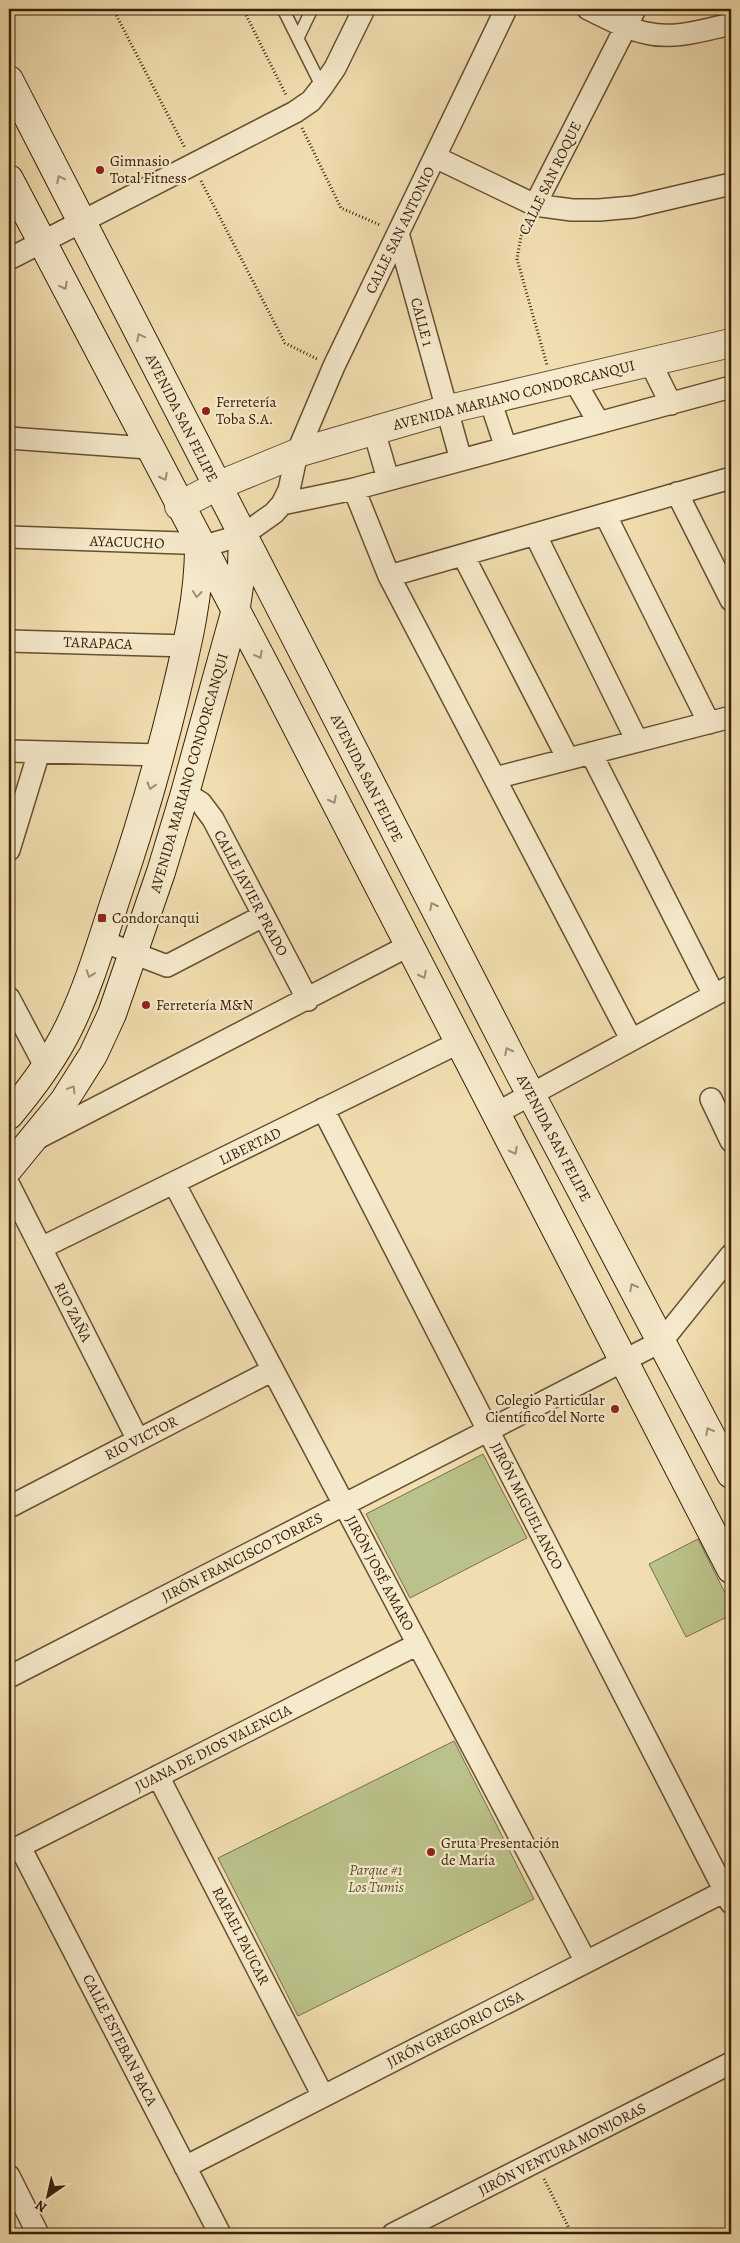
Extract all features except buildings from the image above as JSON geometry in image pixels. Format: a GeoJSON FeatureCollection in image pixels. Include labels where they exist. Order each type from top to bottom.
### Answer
{"type":"FeatureCollection","features":[{"type":"Feature","properties":{"kind":"main road","name":"AVENIDA SAN FELIPE"},"geometry":{"type":"LineString","coordinates":[[9,80],[531,1095],[731,1474]]}},
{"type":"Feature","properties":{"kind":"main road"},"geometry":{"type":"LineString","coordinates":[[9,180],[148,448],[270,677],[731,1569]]}},
{"type":"Feature","properties":{"kind":"main road","name":"AVENIDA MARIANO CONDORCANQUI"},"geometry":{"type":"LineString","coordinates":[[179,506],[217,486],[297,453],[445,410],[731,342]]}},
{"type":"Feature","properties":{"kind":"main road","name":"AVENIDA MARIANO CONDORCANQUI"},"geometry":{"type":"LineString","coordinates":[[9,1168],[64,1101],[93,1055],[112,1014],[134,953],[185,793],[235,613],[242,566],[243,535]]}},
{"type":"Feature","properties":{"kind":"main road"},"geometry":{"type":"LineString","coordinates":[[9,1115],[45,1066],[68,1029],[102,941],[131,856],[160,755],[187,646],[196,602],[200,545]]}},
{"type":"Feature","properties":{"kind":"street"},"geometry":{"type":"LineString","coordinates":[[9,259],[295,112],[311,100],[322,88],[335,68],[364,9]]}},
{"type":"Feature","properties":{"kind":"street","name":"CALLE SAN ANTONIO"},"geometry":{"type":"LineString","coordinates":[[297,453],[334,366],[506,9]]}},
{"type":"Feature","properties":{"kind":"street"},"geometry":{"type":"LineString","coordinates":[[588,9],[630,18],[647,34],[690,33],[731,24]]}},
{"type":"Feature","properties":{"kind":"street","name":"CALLE SAN ROQUE"},"geometry":{"type":"LineString","coordinates":[[536,205],[630,18]]}},
{"type":"Feature","properties":{"kind":"street"},"geometry":{"type":"LineString","coordinates":[[435,157],[536,205],[572,210],[633,207],[731,184]]}},
{"type":"Feature","properties":{"kind":"street","name":"CALLE 1"},"geometry":{"type":"LineString","coordinates":[[398,233],[445,410],[461,460]]}},
{"type":"Feature","properties":{"kind":"street"},"geometry":{"type":"LineString","coordinates":[[650,362],[671,404]]}},
{"type":"Feature","properties":{"kind":"street"},"geometry":{"type":"LineString","coordinates":[[563,382],[599,423]]}},
{"type":"Feature","properties":{"kind":"street"},"geometry":{"type":"LineString","coordinates":[[282,504],[354,488],[731,387]]}},
{"type":"Feature","properties":{"kind":"street"},"geometry":{"type":"LineString","coordinates":[[490,400],[506,448]]}},
{"type":"Feature","properties":{"kind":"street"},"geometry":{"type":"LineString","coordinates":[[374,431],[388,479]]}},
{"type":"Feature","properties":{"kind":"street"},"geometry":{"type":"LineString","coordinates":[[9,438],[148,448]]}},
{"type":"Feature","properties":{"kind":"street"},"geometry":{"type":"LineString","coordinates":[[243,535],[274,513],[282,504],[289,490],[297,453]]}},
{"type":"Feature","properties":{"kind":"street"},"geometry":{"type":"LineString","coordinates":[[390,576],[731,478]]}},
{"type":"Feature","properties":{"kind":"street"},"geometry":{"type":"LineString","coordinates":[[354,488],[390,576],[631,1039]]}},
{"type":"Feature","properties":{"kind":"street"},"geometry":{"type":"LineString","coordinates":[[677,493],[731,600]]}},
{"type":"Feature","properties":{"kind":"street"},"geometry":{"type":"LineString","coordinates":[[605,514],[709,723]]}},
{"type":"Feature","properties":{"kind":"street"},"geometry":{"type":"LineString","coordinates":[[535,534],[637,741]]}},
{"type":"Feature","properties":{"kind":"street","name":"AYACUCHO"},"geometry":{"type":"LineString","coordinates":[[9,537],[200,545],[224,542],[243,535]]}},
{"type":"Feature","properties":{"kind":"street"},"geometry":{"type":"LineString","coordinates":[[463,555],[568,759]]}},
{"type":"Feature","properties":{"kind":"street","name":"TARAPACA"},"geometry":{"type":"LineString","coordinates":[[9,641],[187,646]]}},
{"type":"Feature","properties":{"kind":"street"},"geometry":{"type":"LineString","coordinates":[[495,778],[731,717]]}},
{"type":"Feature","properties":{"kind":"street"},"geometry":{"type":"LineString","coordinates":[[9,751],[160,755]]}},
{"type":"Feature","properties":{"kind":"street"},"geometry":{"type":"LineString","coordinates":[[9,850],[39,752]]}},
{"type":"Feature","properties":{"kind":"street"},"geometry":{"type":"LineString","coordinates":[[495,1114],[723,991],[591,753]]}},
{"type":"Feature","properties":{"kind":"street","name":"CALLE JAVIER PRADO"},"geometry":{"type":"LineString","coordinates":[[185,793],[201,803],[213,819],[308,1000]]}},
{"type":"Feature","properties":{"kind":"street"},"geometry":{"type":"LineString","coordinates":[[102,941],[167,966],[263,916]]}},
{"type":"Feature","properties":{"kind":"street"},"geometry":{"type":"LineString","coordinates":[[31,1142],[308,1000],[408,946]]}},
{"type":"Feature","properties":{"kind":"street"},"geometry":{"type":"LineString","coordinates":[[9,998],[45,1066]]}},
{"type":"Feature","properties":{"kind":"street","name":"LIBERTAD"},"geometry":{"type":"LineString","coordinates":[[41,1248],[458,1042]]}},
{"type":"Feature","properties":{"kind":"street"},"geometry":{"type":"LineString","coordinates":[[711,1099],[729,1129]]}},
{"type":"Feature","properties":{"kind":"street","name":"JIRÓN MIGUEL ANCO"},"geometry":{"type":"LineString","coordinates":[[323,1110],[728,1897]]}},
{"type":"Feature","properties":{"kind":"street","name":"JIRÓN JOSÉ AMARO"},"geometry":{"type":"LineString","coordinates":[[174,1183],[586,1962]]}},
{"type":"Feature","properties":{"kind":"street","name":"RIO ZAÑA"},"geometry":{"type":"LineString","coordinates":[[9,1185],[138,1440]]}},
{"type":"Feature","properties":{"kind":"street"},"geometry":{"type":"LineString","coordinates":[[662,1341],[731,1255]]}},
{"type":"Feature","properties":{"kind":"street","name":"JIRÓN FRANCISCO TORRES"},"geometry":{"type":"LineString","coordinates":[[9,1677],[662,1341]]}},
{"type":"Feature","properties":{"kind":"street","name":"RIO VICTOR"},"geometry":{"type":"LineString","coordinates":[[9,1507],[273,1370]]}},
{"type":"Feature","properties":{"kind":"street","name":"JUANA DE DIOS VALENCIA"},"geometry":{"type":"LineString","coordinates":[[14,1849],[418,1644]]}},
{"type":"Feature","properties":{"kind":"street","name":"RAFAEL PAUCAR"},"geometry":{"type":"LineString","coordinates":[[158,1776],[323,2096]]}},
{"type":"Feature","properties":{"kind":"street","name":"CALLE ESTEBAN BACA"},"geometry":{"type":"LineString","coordinates":[[14,1849],[220,2234]]}},
{"type":"Feature","properties":{"kind":"street","name":"JIRÓN GREGORIO CISA"},"geometry":{"type":"LineString","coordinates":[[185,2167],[586,1962],[728,1897]]}},
{"type":"Feature","properties":{"kind":"street","name":"JIRÓN VENTURA MONJORAS"},"geometry":{"type":"LineString","coordinates":[[393,2234],[731,2063]]}},
{"type":"Feature","properties":{"kind":"street"},"geometry":{"type":"LineString","coordinates":[[9,2176],[38,2234]]}},
{"type":"Feature","properties":{"kind":"lane"},"geometry":{"type":"LineString","coordinates":[[283,9],[322,88]]}},
{"type":"Feature","properties":{"kind":"lane"},"geometry":{"type":"LineString","coordinates":[[298,38],[312,9]]}},
{"type":"Feature","properties":{"kind":"path"},"geometry":{"type":"LineString","coordinates":[[113,9],[285,343],[334,366]]}},
{"type":"Feature","properties":{"kind":"path"},"geometry":{"type":"LineString","coordinates":[[243,9],[341,208],[398,233]]}},
{"type":"Feature","properties":{"kind":"path","name":"CALLE SAN ROQUE"},"geometry":{"type":"LineString","coordinates":[[536,205],[521,236],[517,259],[563,382]]}},
{"type":"Feature","properties":{"kind":"path"},"geometry":{"type":"LineString","coordinates":[[535,2162],[572,2234]]}},
{"type":"Feature","properties":{"kind":"green space"},"geometry":{"type":"Polygon","coordinates":[[[483,1454],[527,1538],[410,1598],[366,1514],[483,1454]]]}},
{"type":"Feature","properties":{"kind":"green space"},"geometry":{"type":"Polygon","coordinates":[[[698,1539],[731,1605],[731,1615],[686,1637],[649,1564],[698,1539]]]}},
{"type":"Feature","properties":{"kind":"green space","name":"Parque #1 Los Tumis"},"geometry":{"type":"Polygon","coordinates":[[[454,1741],[534,1899],[298,2016],[218,1858],[454,1741]]]}},
{"type":"Feature","properties":{"kind":"place","name":"Gimnasio Total Fitness"},"geometry":{"type":"Point","coordinates":[100,170]}},
{"type":"Feature","properties":{"kind":"place","name":"Ferretería Toba S.A."},"geometry":{"type":"Point","coordinates":[206,411]}},
{"type":"Feature","properties":{"kind":"place","name":"Condorcanqui"},"geometry":{"type":"Point","coordinates":[102,918]}},
{"type":"Feature","properties":{"kind":"place","name":"Ferretería M&N"},"geometry":{"type":"Point","coordinates":[146,1005]}},
{"type":"Feature","properties":{"kind":"place","name":"Colegio Particular Científico del Norte"},"geometry":{"type":"Point","coordinates":[615,1409]}},
{"type":"Feature","properties":{"kind":"place","name":"Gruta Presentación de María"},"geometry":{"type":"Point","coordinates":[431,1852]}}]}
